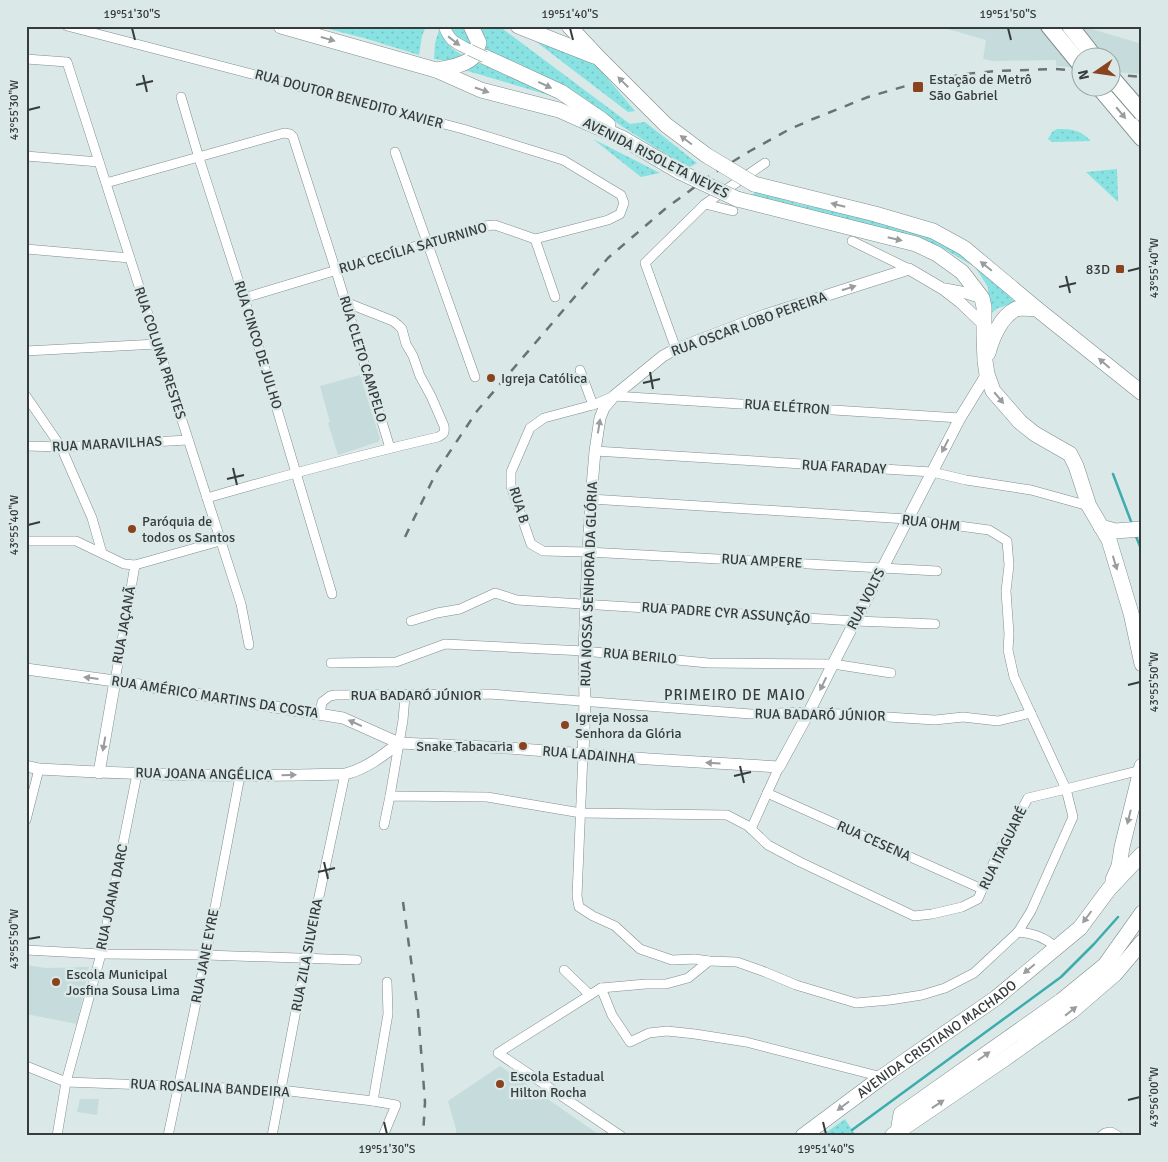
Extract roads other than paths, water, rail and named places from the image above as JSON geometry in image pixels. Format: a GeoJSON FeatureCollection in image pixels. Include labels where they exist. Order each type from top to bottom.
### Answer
{"type":"FeatureCollection","features":[{"type":"Feature","properties":{"kind":"highway","name":"AVENIDA RISOLETA NEVES"},"geometry":{"type":"LineString","coordinates":[[281,26],[436,70],[481,90],[560,110],[622,138],[735,205],[916,244],[937,254],[962,272],[982,298]]}},
{"type":"Feature","properties":{"kind":"highway"},"geometry":{"type":"LineString","coordinates":[[436,70],[463,63],[472,57],[478,43],[471,26]]}},
{"type":"Feature","properties":{"kind":"highway"},"geometry":{"type":"LineString","coordinates":[[518,26],[598,57]]}},
{"type":"Feature","properties":{"kind":"highway","name":"AVENIDA RISOLETA NEVES"},"geometry":{"type":"LineString","coordinates":[[569,26],[666,125],[706,155],[754,184],[933,231],[964,248],[1142,393]]}},
{"type":"Feature","properties":{"kind":"highway"},"geometry":{"type":"LineString","coordinates":[[1049,26],[1070,52]]}},
{"type":"Feature","properties":{"kind":"highway"},"geometry":{"type":"LineString","coordinates":[[1070,26],[1088,48]]}},
{"type":"Feature","properties":{"kind":"highway"},"geometry":{"type":"LineString","coordinates":[[485,57],[561,92],[602,120],[622,138]]}},
{"type":"Feature","properties":{"kind":"highway"},"geometry":{"type":"LineString","coordinates":[[1120,88],[1142,113]]}},
{"type":"Feature","properties":{"kind":"highway"},"geometry":{"type":"LineString","coordinates":[[1108,98],[1142,138]]}},
{"type":"Feature","properties":{"kind":"highway"},"geometry":{"type":"LineString","coordinates":[[982,298],[986,367],[993,391],[1020,422],[1035,434],[1070,454],[1076,466],[1089,506],[1109,540],[1131,613],[1142,664]]}},
{"type":"Feature","properties":{"kind":"highway"},"geometry":{"type":"LineString","coordinates":[[986,367],[992,340],[1000,324],[1017,309],[1036,308]]}},
{"type":"Feature","properties":{"kind":"highway"},"geometry":{"type":"LineString","coordinates":[[1102,527],[1115,531],[1142,529]]}},
{"type":"Feature","properties":{"kind":"highway"},"geometry":{"type":"LineString","coordinates":[[1109,889],[1119,866],[1141,768]]}},
{"type":"Feature","properties":{"kind":"highway"},"geometry":{"type":"LineString","coordinates":[[1109,889],[1142,854]]}},
{"type":"Feature","properties":{"kind":"highway","name":"AVENIDA CRISTIANO MACHADO"},"geometry":{"type":"LineString","coordinates":[[803,1136],[882,1077],[996,998],[1080,928],[1109,889]]}},
{"type":"Feature","properties":{"kind":"highway"},"geometry":{"type":"LineString","coordinates":[[895,1134],[901,1114],[1061,1001],[1105,965],[1142,913]]}},
{"type":"Feature","properties":{"kind":"highway"},"geometry":{"type":"LineString","coordinates":[[895,1134],[1072,1011],[1114,974],[1142,942]]}},
{"type":"Feature","properties":{"kind":"street","name":"RUA DOUTOR BENEDITO XAVIER"},"geometry":{"type":"LineString","coordinates":[[67,26],[509,143],[563,160],[621,195],[624,203],[620,214],[608,220],[535,239]]}},
{"type":"Feature","properties":{"kind":"street"},"geometry":{"type":"LineString","coordinates":[[444,26],[448,36],[456,44],[485,57]]}},
{"type":"Feature","properties":{"kind":"street","name":"RUA COLUNA PRESTES"},"geometry":{"type":"LineString","coordinates":[[26,59],[67,62],[207,498],[240,604],[249,645]]}},
{"type":"Feature","properties":{"kind":"street","name":"RUA CINCO DE JULHO"},"geometry":{"type":"LineString","coordinates":[[181,97],[244,298],[332,594]]}},
{"type":"Feature","properties":{"kind":"street","name":"RUA CLETO CAMPELO"},"geometry":{"type":"LineString","coordinates":[[199,158],[284,132],[290,134],[293,138],[336,270],[390,448]]}},
{"type":"Feature","properties":{"kind":"street"},"geometry":{"type":"LineString","coordinates":[[394,152],[475,377]]}},
{"type":"Feature","properties":{"kind":"street"},"geometry":{"type":"LineString","coordinates":[[26,156],[99,162]]}},
{"type":"Feature","properties":{"kind":"street"},"geometry":{"type":"LineString","coordinates":[[106,184],[199,158]]}},
{"type":"Feature","properties":{"kind":"street"},"geometry":{"type":"LineString","coordinates":[[676,349],[645,263],[705,204],[765,163]]}},
{"type":"Feature","properties":{"kind":"street"},"geometry":{"type":"LineString","coordinates":[[705,204],[735,205]]}},
{"type":"Feature","properties":{"kind":"street","name":"RUA CECÍLIA SATURNINO"},"geometry":{"type":"LineString","coordinates":[[244,298],[483,226],[495,225],[535,239]]}},
{"type":"Feature","properties":{"kind":"street"},"geometry":{"type":"LineString","coordinates":[[535,239],[555,297]]}},
{"type":"Feature","properties":{"kind":"street"},"geometry":{"type":"LineString","coordinates":[[852,241],[909,269],[943,289],[961,303],[984,330]]}},
{"type":"Feature","properties":{"kind":"street"},"geometry":{"type":"LineString","coordinates":[[26,249],[130,258]]}},
{"type":"Feature","properties":{"kind":"street","name":"RUA OSCAR LOBO PEREIRA"},"geometry":{"type":"LineString","coordinates":[[544,418],[594,406],[614,396],[663,356],[676,349],[765,315],[909,269]]}},
{"type":"Feature","properties":{"kind":"street"},"geometry":{"type":"LineString","coordinates":[[943,289],[982,298]]}},
{"type":"Feature","properties":{"kind":"street"},"geometry":{"type":"LineString","coordinates":[[207,498],[443,435],[445,432],[444,426],[406,344],[402,329],[398,325],[345,302]]}},
{"type":"Feature","properties":{"kind":"street"},"geometry":{"type":"LineString","coordinates":[[26,351],[157,344]]}},
{"type":"Feature","properties":{"kind":"street","name":"RUA VOLTS"},"geometry":{"type":"LineString","coordinates":[[751,829],[779,767],[986,367]]}},
{"type":"Feature","properties":{"kind":"street"},"geometry":{"type":"LineString","coordinates":[[580,370],[594,406]]}},
{"type":"Feature","properties":{"kind":"street"},"geometry":{"type":"LineString","coordinates":[[26,396],[60,447],[92,518],[102,553]]}},
{"type":"Feature","properties":{"kind":"street","name":"RUA ELÉTRON"},"geometry":{"type":"LineString","coordinates":[[614,396],[960,418]]}},
{"type":"Feature","properties":{"kind":"street","name":"RUA NOSSA SENHORA DA GLÓRIA"},"geometry":{"type":"LineString","coordinates":[[578,896],[590,499],[600,418],[604,408],[614,396]]}},
{"type":"Feature","properties":{"kind":"street","name":"RUA B"},"geometry":{"type":"LineString","coordinates":[[544,418],[530,428],[510,472],[511,486],[532,544],[543,551],[588,552]]}},
{"type":"Feature","properties":{"kind":"street","name":"RUA MARAVILHAS"},"geometry":{"type":"LineString","coordinates":[[26,446],[60,447],[188,440]]}},
{"type":"Feature","properties":{"kind":"street","name":"RUA FARADAY"},"geometry":{"type":"LineString","coordinates":[[595,452],[932,472],[966,480],[1031,490],[1089,506]]}},
{"type":"Feature","properties":{"kind":"street","name":"RUA OHM"},"geometry":{"type":"LineString","coordinates":[[578,896],[579,907],[614,926],[640,949],[672,960],[695,959],[737,962],[796,985],[856,1003],[922,996],[945,988],[974,973],[1018,932],[1031,911],[1073,817],[1066,790],[1014,677],[1008,650],[1007,541],[989,530],[907,519],[590,499]]}},
{"type":"Feature","properties":{"kind":"street"},"geometry":{"type":"LineString","coordinates":[[26,541],[76,541],[124,564],[135,565],[220,541]]}},
{"type":"Feature","properties":{"kind":"street","name":"RUA AMPERE"},"geometry":{"type":"LineString","coordinates":[[588,552],[937,571]]}},
{"type":"Feature","properties":{"kind":"street","name":"RUA JAÇANÃ"},"geometry":{"type":"LineString","coordinates":[[99,772],[135,565]]}},
{"type":"Feature","properties":{"kind":"street","name":"RUA PADRE CYR ASSUNÇÃO"},"geometry":{"type":"LineString","coordinates":[[411,621],[437,613],[460,609],[495,593],[518,600],[855,621],[935,624]]}},
{"type":"Feature","properties":{"kind":"street","name":"RUA BERILO"},"geometry":{"type":"LineString","coordinates":[[331,663],[396,662],[445,644],[584,651],[708,663],[833,664],[891,673]]}},
{"type":"Feature","properties":{"kind":"street","name":"RUA AMÉRICO MARTINS DA COSTA"},"geometry":{"type":"LineString","coordinates":[[26,669],[115,681],[343,718],[399,743]]}},
{"type":"Feature","properties":{"kind":"street","name":"RUA BADARÓ JÚNIOR"},"geometry":{"type":"LineString","coordinates":[[320,714],[322,702],[330,696],[363,694],[404,696],[489,694],[751,714],[809,712],[935,720],[963,718],[998,721],[1031,713]]}},
{"type":"Feature","properties":{"kind":"street"},"geometry":{"type":"LineString","coordinates":[[384,825],[403,720],[404,696]]}},
{"type":"Feature","properties":{"kind":"street"},"geometry":{"type":"LineString","coordinates":[[378,733],[380,750],[378,759]]}},
{"type":"Feature","properties":{"kind":"street","name":"RUA JOANA ANGÉLICA"},"geometry":{"type":"LineString","coordinates":[[26,766],[38,769],[138,774],[240,776],[345,774],[356,771],[378,759],[399,743]]}},
{"type":"Feature","properties":{"kind":"street","name":"RUA LADAINHA"},"geometry":{"type":"LineString","coordinates":[[399,743],[508,748],[649,760],[779,767]]}},
{"type":"Feature","properties":{"kind":"street"},"geometry":{"type":"LineString","coordinates":[[1066,790],[1141,768]]}},
{"type":"Feature","properties":{"kind":"street"},"geometry":{"type":"LineString","coordinates":[[26,820],[38,769]]}},
{"type":"Feature","properties":{"kind":"street","name":"RUA JOANA DARC"},"geometry":{"type":"LineString","coordinates":[[57,1136],[66,1082],[101,954],[138,774]]}},
{"type":"Feature","properties":{"kind":"street","name":"RUA ZILA SILVEIRA"},"geometry":{"type":"LineString","coordinates":[[272,1136],[306,958],[345,774]]}},
{"type":"Feature","properties":{"kind":"street","name":"RUA JANE EYRE"},"geometry":{"type":"LineString","coordinates":[[168,1136],[206,954],[240,776]]}},
{"type":"Feature","properties":{"kind":"street","name":"RUA ITAGUARÉ"},"geometry":{"type":"LineString","coordinates":[[751,829],[768,845],[833,878],[914,916],[932,914],[962,907],[978,899],[996,858],[1028,798],[1066,790]]}},
{"type":"Feature","properties":{"kind":"street","name":"RUA CESENA"},"geometry":{"type":"LineString","coordinates":[[767,793],[982,890]]}},
{"type":"Feature","properties":{"kind":"street"},"geometry":{"type":"LineString","coordinates":[[390,796],[487,797],[581,813],[728,815],[751,829]]}},
{"type":"Feature","properties":{"kind":"street"},"geometry":{"type":"LineString","coordinates":[[1018,932],[1026,932],[1050,941],[1061,942]]}},
{"type":"Feature","properties":{"kind":"street"},"geometry":{"type":"LineString","coordinates":[[26,950],[101,954],[206,954],[357,960]]}},
{"type":"Feature","properties":{"kind":"street"},"geometry":{"type":"LineString","coordinates":[[620,1136],[498,1053],[601,988],[666,984],[688,978],[709,961]]}},
{"type":"Feature","properties":{"kind":"street"},"geometry":{"type":"LineString","coordinates":[[564,970],[590,995]]}},
{"type":"Feature","properties":{"kind":"street"},"geometry":{"type":"LineString","coordinates":[[373,1101],[388,1014],[387,982]]}},
{"type":"Feature","properties":{"kind":"street"},"geometry":{"type":"LineString","coordinates":[[601,988],[612,1015],[630,1042],[649,1033],[667,1030],[746,1042],[882,1077]]}},
{"type":"Feature","properties":{"kind":"street","name":"RUA ROSALINA BANDEIRA"},"geometry":{"type":"LineString","coordinates":[[26,1066],[66,1082],[281,1090],[396,1105],[383,1136]]}},
{"type":"Feature","properties":{"kind":"street"},"geometry":{"type":"LineString","coordinates":[[1101,1136],[1111,1132],[1118,1136]]}},
{"type":"Feature","properties":{"kind":"waterway"},"geometry":{"type":"LineString","coordinates":[[1113,474],[1132,524]]}},
{"type":"Feature","properties":{"kind":"waterway"},"geometry":{"type":"LineString","coordinates":[[1135,534],[1142,551]]}},
{"type":"Feature","properties":{"kind":"waterway"},"geometry":{"type":"LineString","coordinates":[[852,1130],[1061,977],[1118,917]]}},
{"type":"Feature","properties":{"kind":"railway"},"geometry":{"type":"LineString","coordinates":[[405,537],[437,471],[477,411],[608,258],[665,209],[711,175],[790,129],[868,97],[916,83],[966,74],[996,71],[1070,70]]}},
{"type":"Feature","properties":{"kind":"railway"},"geometry":{"type":"LineString","coordinates":[[1120,75],[1142,77]]}},
{"type":"Feature","properties":{"kind":"railway"},"geometry":{"type":"LineString","coordinates":[[403,902],[418,1011],[425,1102],[423,1136]]}},
{"type":"Feature","properties":{"kind":"place","name":"Estação de Metrô São Gabriel"},"geometry":{"type":"Point","coordinates":[918,87]}},
{"type":"Feature","properties":{"kind":"place","name":"83D"},"geometry":{"type":"Point","coordinates":[1120,269]}},
{"type":"Feature","properties":{"kind":"place","name":"Igreja Católica"},"geometry":{"type":"Point","coordinates":[491,378]}},
{"type":"Feature","properties":{"kind":"place","name":"Paróquia de todos os Santos"},"geometry":{"type":"Point","coordinates":[132,529]}},
{"type":"Feature","properties":{"kind":"place","name":"Igreja Nossa Senhora da Glória"},"geometry":{"type":"Point","coordinates":[565,725]}},
{"type":"Feature","properties":{"kind":"place","name":"Snake Tabacaria"},"geometry":{"type":"Point","coordinates":[523,746]}},
{"type":"Feature","properties":{"kind":"place","name":"Escola Municipal Josfina Sousa Lima"},"geometry":{"type":"Point","coordinates":[56,982]}},
{"type":"Feature","properties":{"kind":"place","name":"Escola Estadual Hilton Rocha"},"geometry":{"type":"Point","coordinates":[500,1084]}},
{"type":"Feature","properties":{"kind":"district","name":"PRIMEIRO DE MAIO"},"geometry":{"type":"Point","coordinates":[735,695]}}]}
